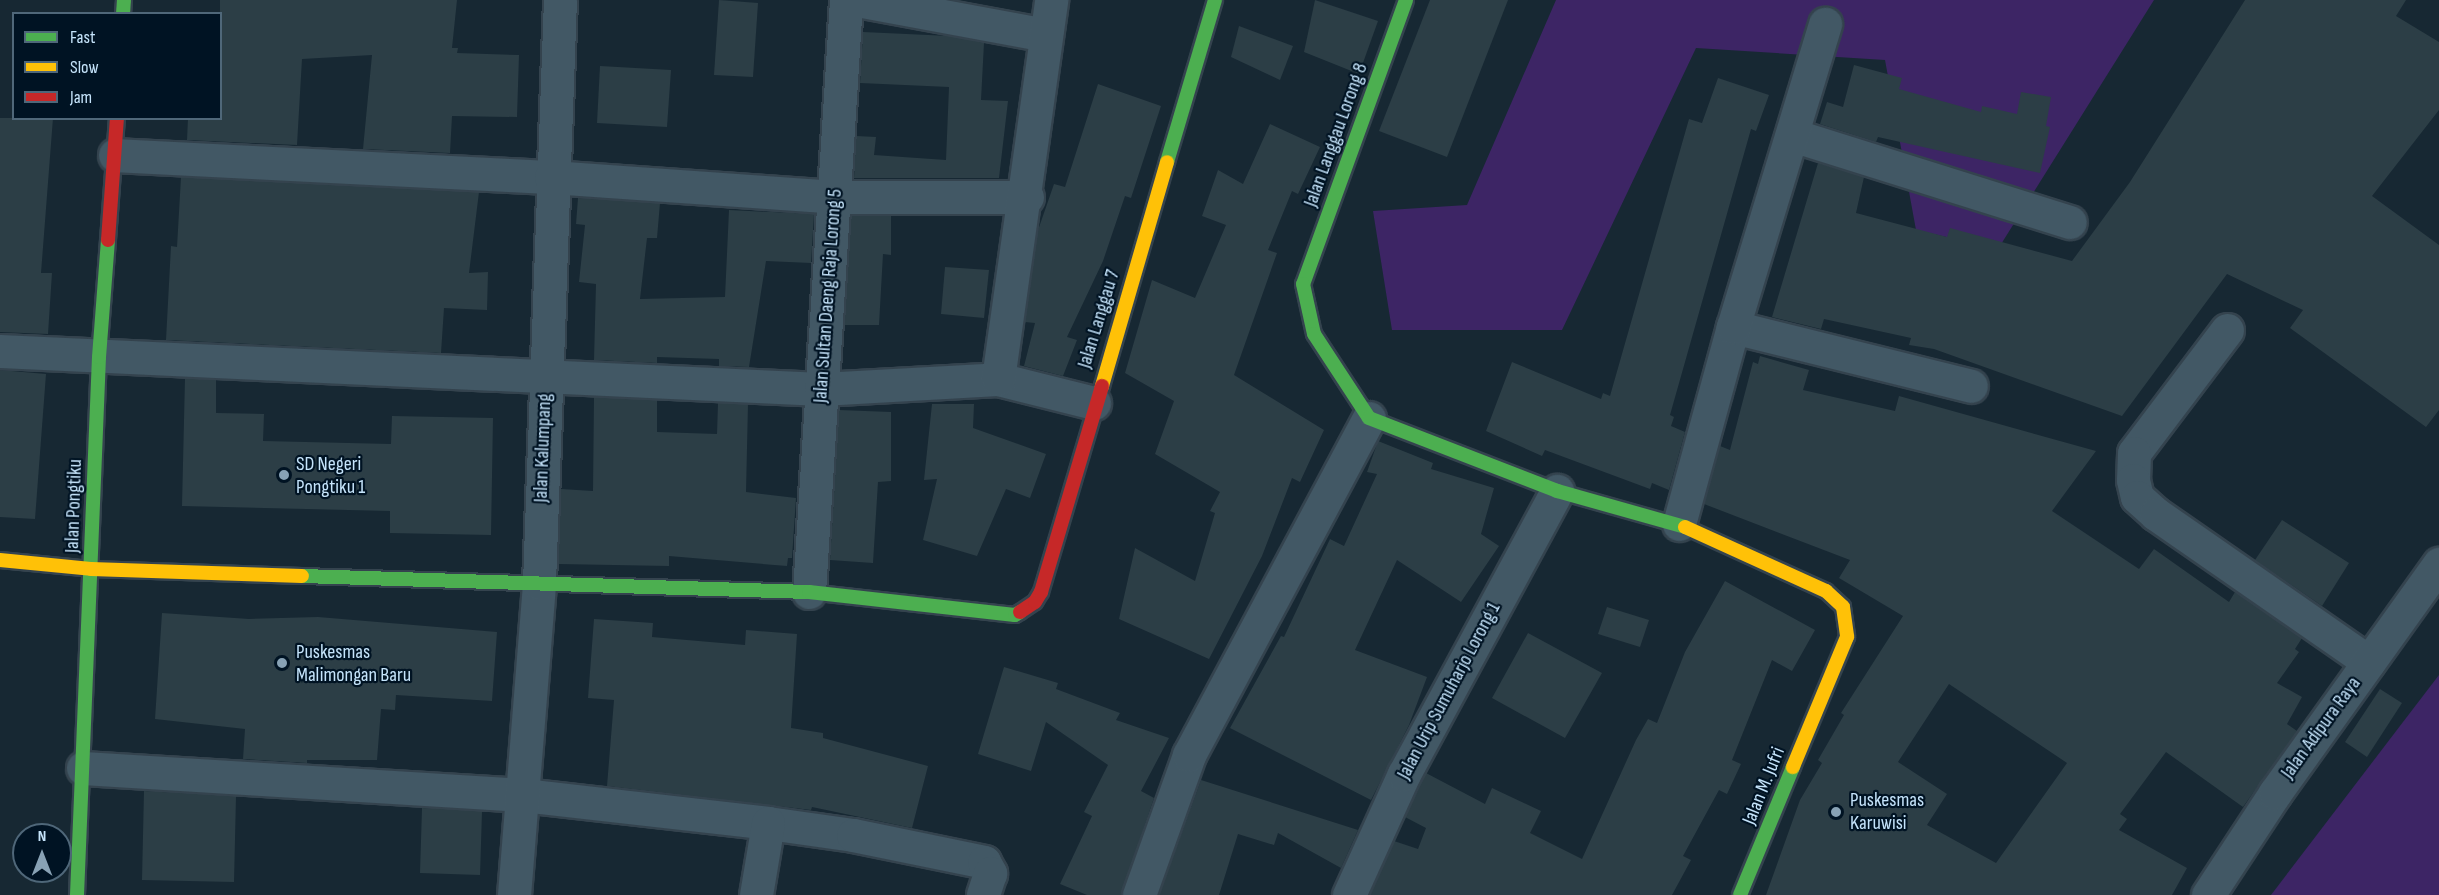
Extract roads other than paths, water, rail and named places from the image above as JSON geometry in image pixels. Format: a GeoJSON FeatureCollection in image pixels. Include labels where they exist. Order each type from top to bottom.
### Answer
{"type":"FeatureCollection","features":[{"type":"Feature","properties":{"kind":"street","name":"Jalan Kalumpang"},"geometry":{"type":"LineString","coordinates":[[514,895],[539,583],[551,177],[560,0]]}},
{"type":"Feature","properties":{"kind":"street","name":"Jalan Sultan Daeng Raja Lorong 5"},"geometry":{"type":"LineString","coordinates":[[809,592],[846,0]]}},
{"type":"Feature","properties":{"kind":"street"},"geometry":{"type":"LineString","coordinates":[[857,0],[1046,35]]}},
{"type":"Feature","properties":{"kind":"street"},"geometry":{"type":"LineString","coordinates":[[998,379],[1026,196],[1051,0]]}},
{"type":"Feature","properties":{"kind":"street","name":"Jalan Langgau 7"},"geometry":{"type":"LineString","coordinates":[[0,560],[91,569],[809,592],[990,615],[1015,615],[1035,602],[1041,592],[1094,403],[1215,0]]}},
{"type":"Feature","properties":{"kind":"street","name":"Jalan Langgau Lorong 8"},"geometry":{"type":"LineString","coordinates":[[1369,418],[1314,334],[1306,310],[1303,284],[1406,0]]}},
{"type":"Feature","properties":{"kind":"street"},"geometry":{"type":"LineString","coordinates":[[1679,524],[1733,327],[1825,24]]}},
{"type":"Feature","properties":{"kind":"street","name":"Jalan Pongtiku"},"geometry":{"type":"LineString","coordinates":[[77,895],[84,768],[99,357],[117,120]]}},
{"type":"Feature","properties":{"kind":"street"},"geometry":{"type":"LineString","coordinates":[[1792,135],[2070,222]]}},
{"type":"Feature","properties":{"kind":"street"},"geometry":{"type":"LineString","coordinates":[[115,155],[551,177],[835,197],[1026,196]]}},
{"type":"Feature","properties":{"kind":"street"},"geometry":{"type":"LineString","coordinates":[[1733,327],[1971,386]]}},
{"type":"Feature","properties":{"kind":"street"},"geometry":{"type":"LineString","coordinates":[[2227,330],[2134,453],[2133,480],[2137,496],[2156,514],[2369,662]]}},
{"type":"Feature","properties":{"kind":"street"},"geometry":{"type":"LineString","coordinates":[[0,351],[821,388],[998,379],[1094,403]]}},
{"type":"Feature","properties":{"kind":"street"},"geometry":{"type":"LineString","coordinates":[[1139,895],[1189,755],[1369,418]]}},
{"type":"Feature","properties":{"kind":"street","name":"Jalan M. Jufri"},"geometry":{"type":"LineString","coordinates":[[1369,418],[1557,491],[1679,524],[1827,591],[1843,607],[1847,638],[1740,895]]}},
{"type":"Feature","properties":{"kind":"street","name":"Jalan Urip Sumuharjo Lorong 1"},"geometry":{"type":"LineString","coordinates":[[1349,895],[1404,774],[1557,491]]}},
{"type":"Feature","properties":{"kind":"street","name":"Jalan Adipura Raya"},"geometry":{"type":"LineString","coordinates":[[2208,895],[2439,564]]}},
{"type":"Feature","properties":{"kind":"street"},"geometry":{"type":"LineString","coordinates":[[84,768],[523,795],[853,835],[984,862],[990,873],[983,895]]}},
{"type":"Feature","properties":{"kind":"street"},"geometry":{"type":"LineString","coordinates":[[756,895],[768,823]]}},
{"type":"Feature","properties":{"kind":"place","name":"SD Negeri Pongtiku 1"},"geometry":{"type":"Point","coordinates":[284,475]}},
{"type":"Feature","properties":{"kind":"place","name":"Puskesmas Malimongan Baru"},"geometry":{"type":"Point","coordinates":[282,663]}},
{"type":"Feature","properties":{"kind":"place","name":"Puskesmas Karuwisi"},"geometry":{"type":"Point","coordinates":[1836,812]}}]}
